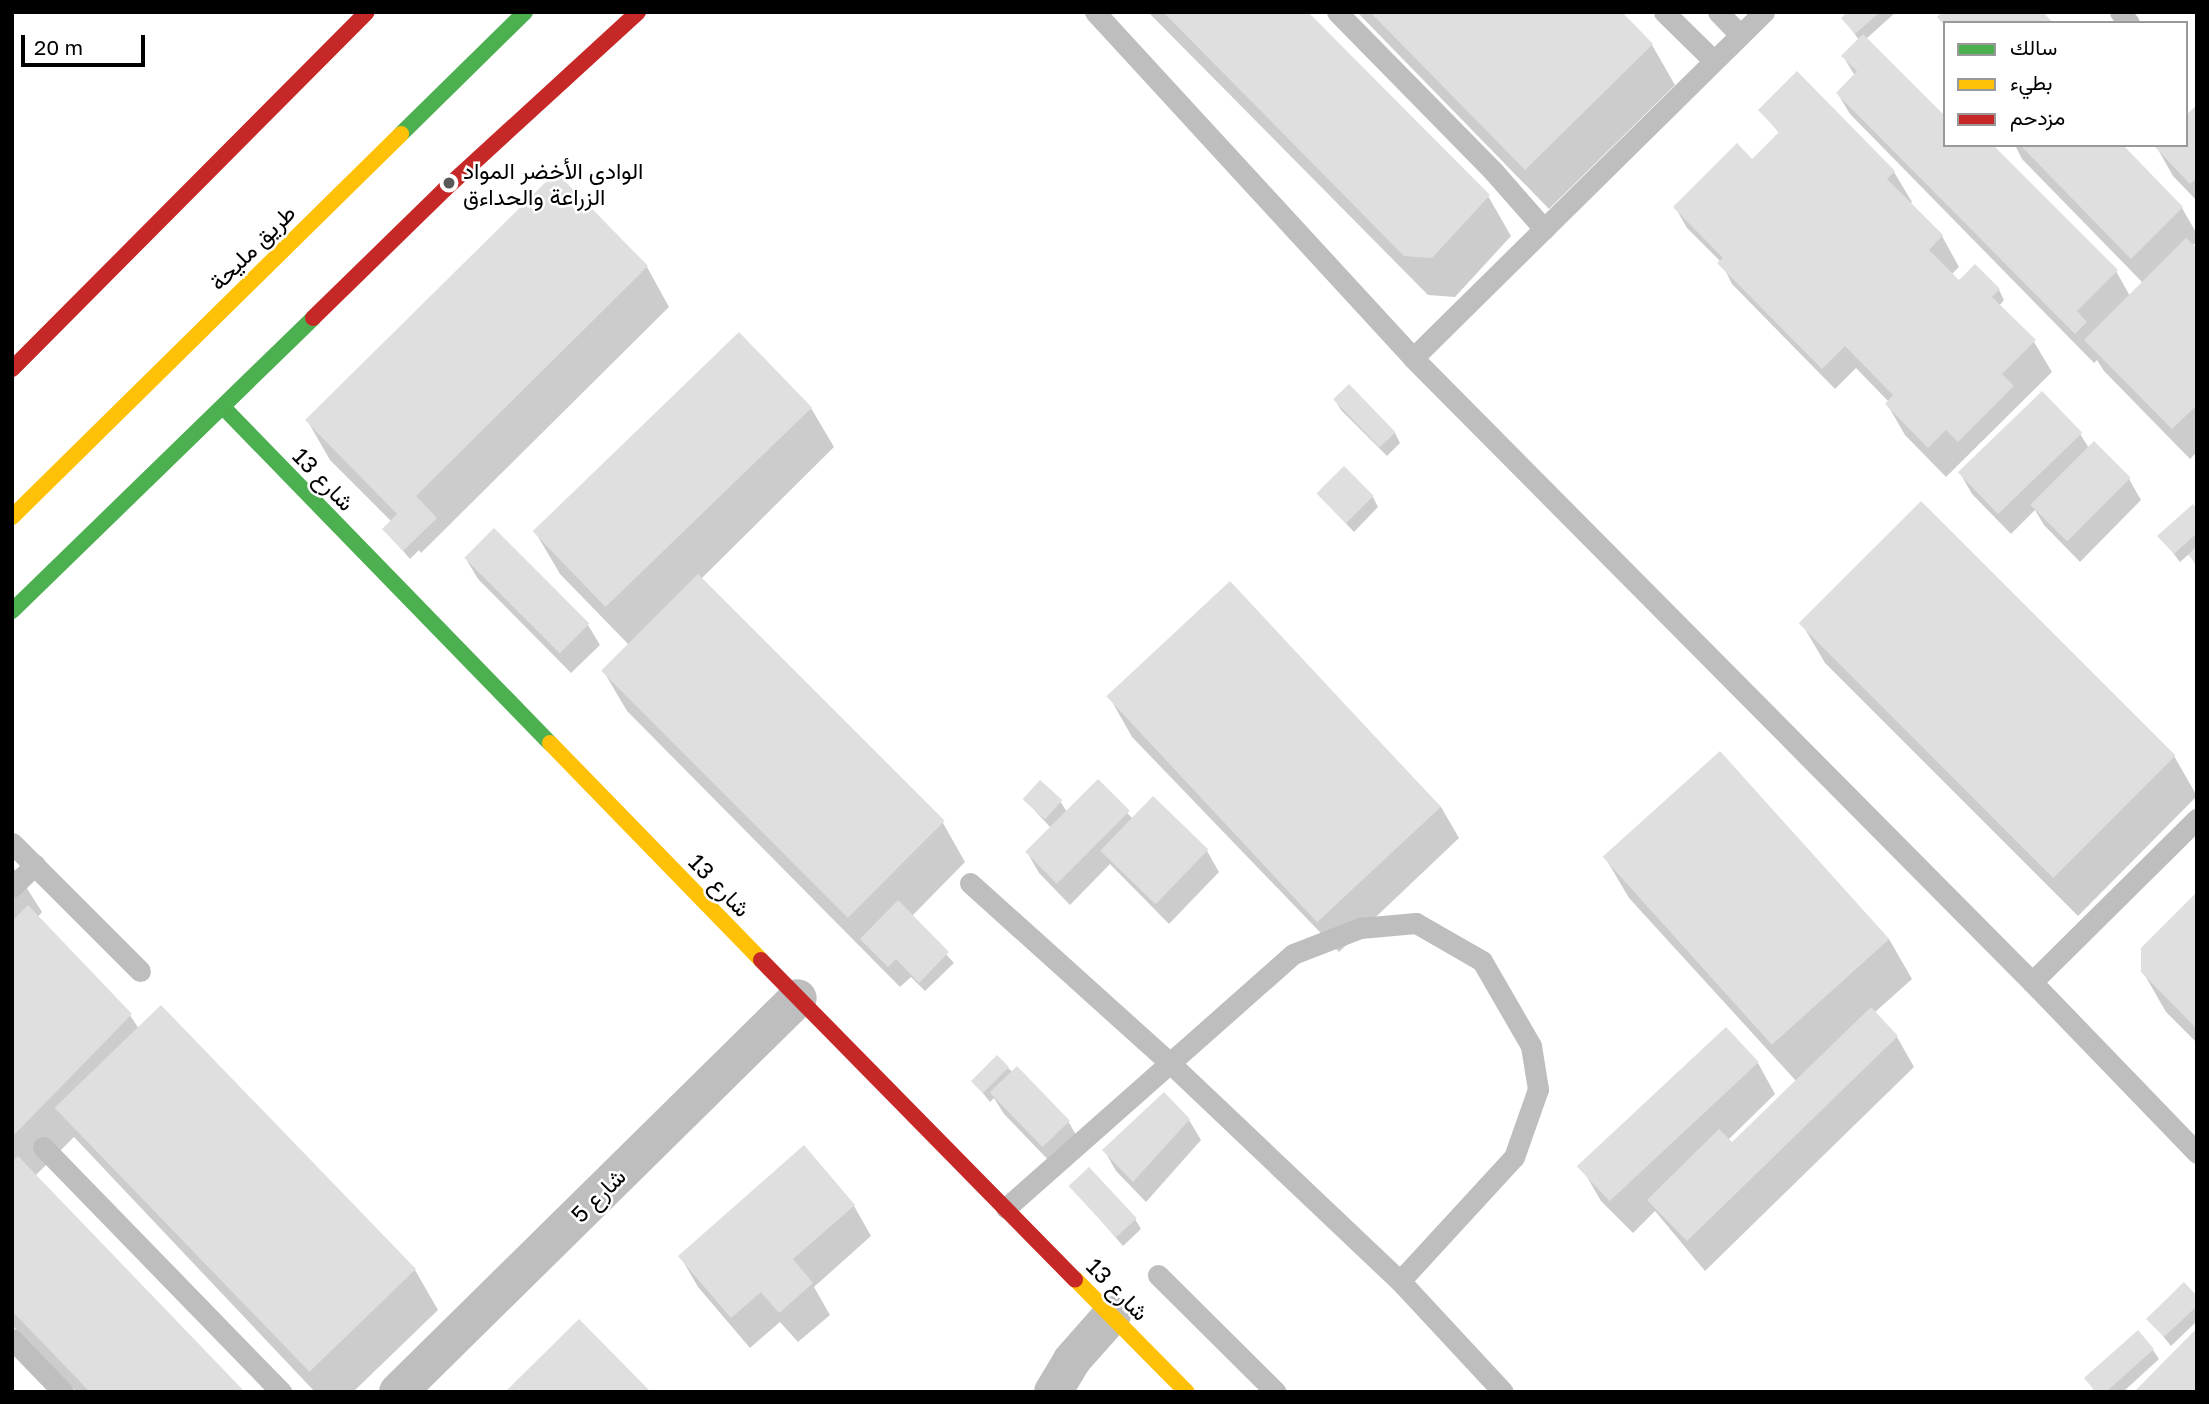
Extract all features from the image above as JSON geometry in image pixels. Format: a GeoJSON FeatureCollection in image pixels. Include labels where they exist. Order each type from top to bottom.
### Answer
{"type":"FeatureCollection","features":[{"type":"Feature","properties":{"kind":"street"},"geometry":{"type":"LineString","coordinates":[[12,369],[367,12]]}},
{"type":"Feature","properties":{"kind":"street","name":"طريق مليحة"},"geometry":{"type":"LineString","coordinates":[[12,517],[526,12]]}},
{"type":"Feature","properties":{"kind":"street"},"geometry":{"type":"LineString","coordinates":[[12,611],[445,189],[638,12]]}},
{"type":"Feature","properties":{"kind":"street","name":"شارع 13"},"geometry":{"type":"LineString","coordinates":[[223,408],[797,998],[1187,1392]]}},
{"type":"Feature","properties":{"kind":"street","name":"شارع 5"},"geometry":{"type":"LineString","coordinates":[[398,1392],[797,998]]}},
{"type":"Feature","properties":{"kind":"street"},"geometry":{"type":"LineString","coordinates":[[1064,1386],[1072,1360],[1112,1315]]}},
{"type":"Feature","properties":{"kind":"lane"},"geometry":{"type":"LineString","coordinates":[[1095,12],[1413,358],[2032,982],[2197,1153]]}},
{"type":"Feature","properties":{"kind":"lane"},"geometry":{"type":"LineString","coordinates":[[1337,12],[1494,172],[1544,229]]}},
{"type":"Feature","properties":{"kind":"lane"},"geometry":{"type":"LineString","coordinates":[[1664,12],[1714,61]]}},
{"type":"Feature","properties":{"kind":"lane"},"geometry":{"type":"LineString","coordinates":[[1718,12],[1740,35]]}},
{"type":"Feature","properties":{"kind":"lane"},"geometry":{"type":"LineString","coordinates":[[1413,358],[1764,12]]}},
{"type":"Feature","properties":{"kind":"lane"},"geometry":{"type":"LineString","coordinates":[[2032,982],[2197,819]]}},
{"type":"Feature","properties":{"kind":"lane"},"geometry":{"type":"LineString","coordinates":[[12,843],[141,971]]}},
{"type":"Feature","properties":{"kind":"lane"},"geometry":{"type":"LineString","coordinates":[[12,887],[35,865]]}},
{"type":"Feature","properties":{"kind":"lane"},"geometry":{"type":"LineString","coordinates":[[971,883],[1170,1063],[1399,1281],[1503,1392]]}},
{"type":"Feature","properties":{"kind":"lane"},"geometry":{"type":"LineString","coordinates":[[1006,1208],[1293,954],[1360,928],[1416,923],[1482,961],[1531,1046],[1538,1088],[1514,1157],[1399,1281]]}},
{"type":"Feature","properties":{"kind":"lane"},"geometry":{"type":"LineString","coordinates":[[43,1147],[281,1392]]}},
{"type":"Feature","properties":{"kind":"lane"},"geometry":{"type":"LineString","coordinates":[[1158,1275],[1276,1392]]}},
{"type":"Feature","properties":{"kind":"lane"},"geometry":{"type":"LineString","coordinates":[[12,1339],[63,1392]]}},
{"type":"Feature","properties":{"kind":"building"},"geometry":{"type":"Polygon","coordinates":[[[1163,12],[1308,12],[1490,195],[1432,258],[1404,256],[1163,12]]]}},
{"type":"Feature","properties":{"kind":"building"},"geometry":{"type":"Polygon","coordinates":[[[1370,12],[1622,12],[1653,44],[1525,170],[1370,12]]]}},
{"type":"Feature","properties":{"kind":"building"},"geometry":{"type":"Polygon","coordinates":[[[1847,12],[1880,12],[1855,34],[1841,18],[1847,12]]]}},
{"type":"Feature","properties":{"kind":"building"},"geometry":{"type":"Polygon","coordinates":[[[1942,12],[2043,12],[2051,21],[1943,21],[1943,24],[1937,17],[1942,12]]]}},
{"type":"Feature","properties":{"kind":"building"},"geometry":{"type":"Polygon","coordinates":[[[1863,34],[1943,114],[1943,147],[1995,147],[2118,270],[2077,311],[2087,322],[2075,334],[1836,93],[1857,71],[1841,56],[1863,34]]]}},
{"type":"Feature","properties":{"kind":"building"},"geometry":{"type":"Polygon","coordinates":[[[1797,71],[1895,171],[1887,179],[1943,235],[1929,250],[1959,280],[1975,264],[2000,289],[1992,297],[2036,340],[2002,374],[2014,386],[1958,442],[1946,430],[1928,448],[1885,404],[1893,395],[1845,346],[1822,369],[1717,263],[1723,258],[1673,207],[1737,143],[1752,159],[1779,132],[1758,110],[1797,71]]]}},
{"type":"Feature","properties":{"kind":"building"},"geometry":{"type":"Polygon","coordinates":[[[2197,105],[2197,178],[2190,184],[2155,147],[2188,147],[2188,113],[2197,105]]]}},
{"type":"Feature","properties":{"kind":"building"},"geometry":{"type":"Polygon","coordinates":[[[2022,147],[2125,147],[2183,207],[2131,259],[2022,147]]]}},
{"type":"Feature","properties":{"kind":"building"},"geometry":{"type":"Polygon","coordinates":[[[556,172],[648,266],[416,496],[437,518],[403,551],[382,529],[397,514],[305,420],[556,172]]]}},
{"type":"Feature","properties":{"kind":"building"},"geometry":{"type":"Polygon","coordinates":[[[2186,238],[2197,248],[2197,405],[2172,429],[2084,340],[2186,238]]]}},
{"type":"Feature","properties":{"kind":"building"},"geometry":{"type":"Polygon","coordinates":[[[739,332],[812,408],[605,607],[533,531],[739,332]]]}},
{"type":"Feature","properties":{"kind":"building"},"geometry":{"type":"Polygon","coordinates":[[[1349,384],[1396,432],[1380,447],[1333,399],[1349,384]]]}},
{"type":"Feature","properties":{"kind":"building"},"geometry":{"type":"Polygon","coordinates":[[[2042,391],[2082,433],[1998,514],[1958,472],[2042,391]]]}},
{"type":"Feature","properties":{"kind":"building"},"geometry":{"type":"Polygon","coordinates":[[[2094,441],[2131,478],[2067,541],[2030,505],[2094,441]]]}},
{"type":"Feature","properties":{"kind":"building"},"geometry":{"type":"Polygon","coordinates":[[[1344,466],[1374,496],[1346,523],[1316,494],[1344,466]]]}},
{"type":"Feature","properties":{"kind":"building"},"geometry":{"type":"Polygon","coordinates":[[[1921,501],[2176,756],[2053,878],[1799,623],[1921,501]]]}},
{"type":"Feature","properties":{"kind":"building"},"geometry":{"type":"Polygon","coordinates":[[[2193,504],[2197,509],[2197,533],[2174,554],[2157,536],[2193,504]]]}},
{"type":"Feature","properties":{"kind":"building"},"geometry":{"type":"Polygon","coordinates":[[[494,528],[589,623],[560,653],[464,558],[494,528]]]}},
{"type":"Feature","properties":{"kind":"building"},"geometry":{"type":"Polygon","coordinates":[[[2197,545],[2197,564],[2188,555],[2197,545]]]}},
{"type":"Feature","properties":{"kind":"building"},"geometry":{"type":"Polygon","coordinates":[[[698,574],[945,821],[848,918],[601,671],[698,574]]]}},
{"type":"Feature","properties":{"kind":"building"},"geometry":{"type":"Polygon","coordinates":[[[1230,581],[1441,807],[1317,922],[1106,696],[1230,581]]]}},
{"type":"Feature","properties":{"kind":"building"},"geometry":{"type":"Polygon","coordinates":[[[1720,751],[1889,939],[1772,1045],[1603,857],[1720,751]]]}},
{"type":"Feature","properties":{"kind":"building"},"geometry":{"type":"Polygon","coordinates":[[[1098,779],[1130,811],[1057,884],[1025,852],[1098,779]]]}},
{"type":"Feature","properties":{"kind":"building"},"geometry":{"type":"Polygon","coordinates":[[[1040,780],[1062,800],[1045,819],[1023,799],[1040,780]]]}},
{"type":"Feature","properties":{"kind":"building"},"geometry":{"type":"Polygon","coordinates":[[[1153,796],[1208,849],[1156,904],[1100,851],[1153,796]]]}},
{"type":"Feature","properties":{"kind":"building"},"geometry":{"type":"Polygon","coordinates":[[[2197,892],[2197,1029],[2141,972],[2141,948],[2197,892]]]}},
{"type":"Feature","properties":{"kind":"building"},"geometry":{"type":"Polygon","coordinates":[[[898,900],[949,952],[919,983],[896,959],[888,967],[860,939],[898,900]]]}},
{"type":"Feature","properties":{"kind":"building"},"geometry":{"type":"Polygon","coordinates":[[[28,905],[132,1014],[12,1137],[12,921],[28,905]]]}},
{"type":"Feature","properties":{"kind":"building"},"geometry":{"type":"Polygon","coordinates":[[[161,1005],[416,1269],[309,1372],[55,1108],[161,1005]]]}},
{"type":"Feature","properties":{"kind":"building"},"geometry":{"type":"Polygon","coordinates":[[[1871,1007],[1898,1036],[1687,1241],[1647,1200],[1719,1129],[1732,1142],[1871,1007]]]}},
{"type":"Feature","properties":{"kind":"building"},"geometry":{"type":"Polygon","coordinates":[[[1726,1027],[1759,1062],[1610,1201],[1577,1166],[1726,1027]]]}},
{"type":"Feature","properties":{"kind":"building"},"geometry":{"type":"Polygon","coordinates":[[[997,1055],[1009,1067],[983,1093],[971,1081],[997,1055]]]}},
{"type":"Feature","properties":{"kind":"building"},"geometry":{"type":"Polygon","coordinates":[[[1017,1066],[1070,1121],[1042,1147],[990,1092],[1017,1066]]]}},
{"type":"Feature","properties":{"kind":"building"},"geometry":{"type":"Polygon","coordinates":[[[1164,1092],[1190,1119],[1133,1182],[1102,1150],[1164,1092]]]}},
{"type":"Feature","properties":{"kind":"building"},"geometry":{"type":"Polygon","coordinates":[[[804,1145],[855,1205],[793,1259],[813,1283],[779,1313],[761,1292],[731,1318],[678,1256],[804,1145]]]}},
{"type":"Feature","properties":{"kind":"building"},"geometry":{"type":"Polygon","coordinates":[[[18,1156],[245,1392],[90,1392],[12,1311],[12,1162],[18,1156]]]}},
{"type":"Feature","properties":{"kind":"building"},"geometry":{"type":"Polygon","coordinates":[[[1089,1167],[1137,1218],[1116,1237],[1069,1186],[1089,1167]]]}},
{"type":"Feature","properties":{"kind":"building"},"geometry":{"type":"Polygon","coordinates":[[[2184,1282],[2197,1296],[2197,1306],[2164,1337],[2146,1319],[2184,1282]]]}},
{"type":"Feature","properties":{"kind":"building"},"geometry":{"type":"Polygon","coordinates":[[[579,1319],[651,1392],[505,1392],[579,1319]]]}},
{"type":"Feature","properties":{"kind":"building"},"geometry":{"type":"Polygon","coordinates":[[[2197,1328],[2197,1392],[2134,1392],[2197,1328]]]}},
{"type":"Feature","properties":{"kind":"building"},"geometry":{"type":"Polygon","coordinates":[[[2138,1330],[2154,1349],[2106,1392],[2096,1392],[2084,1378],[2138,1330]]]}},
{"type":"Feature","properties":{"kind":"traffic: fast"},"geometry":{"type":"LineString","coordinates":[[401,134],[525,12]]}},
{"type":"Feature","properties":{"kind":"traffic: fast"},"geometry":{"type":"LineString","coordinates":[[12,611],[313,318]]}},
{"type":"Feature","properties":{"kind":"traffic: fast"},"geometry":{"type":"LineString","coordinates":[[223,407],[550,743]]}},
{"type":"Feature","properties":{"kind":"traffic: slow"},"geometry":{"type":"LineString","coordinates":[[12,517],[401,134]]}},
{"type":"Feature","properties":{"kind":"traffic: slow"},"geometry":{"type":"LineString","coordinates":[[550,743],[761,960]]}},
{"type":"Feature","properties":{"kind":"traffic: slow"},"geometry":{"type":"LineString","coordinates":[[1075,1279],[1187,1392]]}},
{"type":"Feature","properties":{"kind":"traffic: jam"},"geometry":{"type":"LineString","coordinates":[[12,369],[367,12]]}},
{"type":"Feature","properties":{"kind":"traffic: jam"},"geometry":{"type":"LineString","coordinates":[[313,318],[445,189],[638,12]]}},
{"type":"Feature","properties":{"kind":"traffic: jam"},"geometry":{"type":"LineString","coordinates":[[761,960],[1075,1279]]}},
{"type":"Feature","properties":{"kind":"place","name":"الوادى الأخضر المواد الزراعة والحداءق"},"geometry":{"type":"Point","coordinates":[449,183]}}]}
